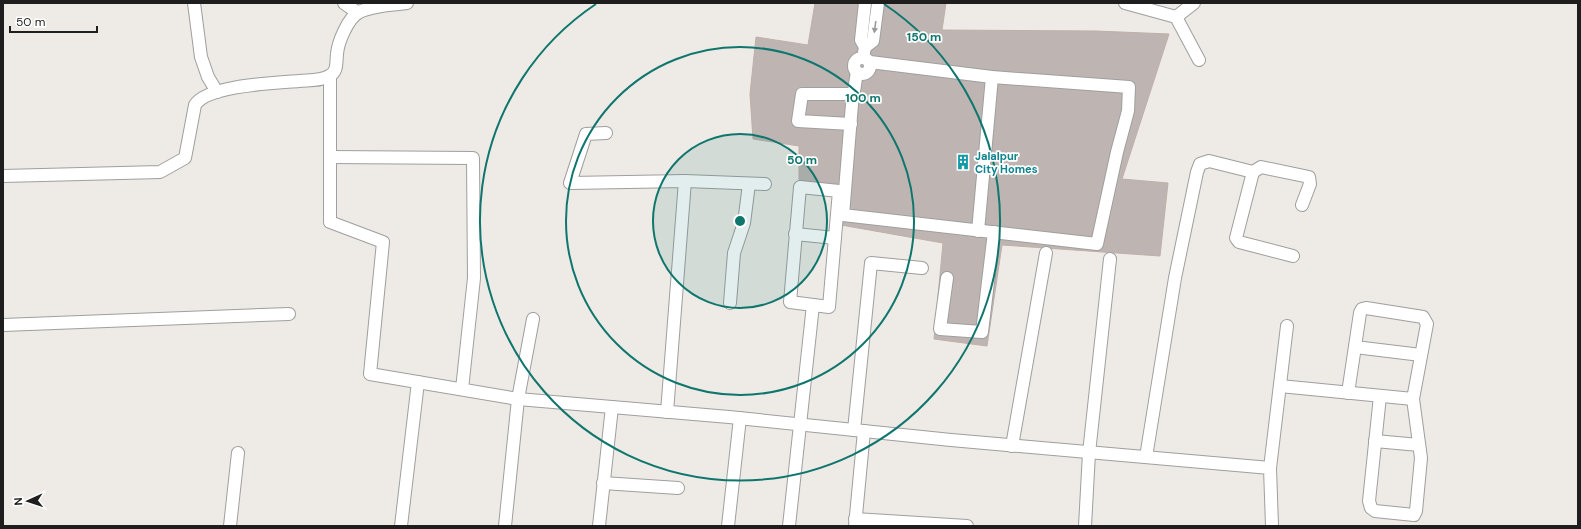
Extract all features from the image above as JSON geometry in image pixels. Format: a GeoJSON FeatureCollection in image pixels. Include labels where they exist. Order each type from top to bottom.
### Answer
{"type":"FeatureCollection","features":[{"type":"Feature","properties":{"kind":"street"},"geometry":{"type":"LineString","coordinates":[[194,3],[201,57],[208,77],[218,92]]}},
{"type":"Feature","properties":{"kind":"street"},"geometry":{"type":"LineString","coordinates":[[344,3],[358,13]]}},
{"type":"Feature","properties":{"kind":"street"},"geometry":{"type":"LineString","coordinates":[[407,3],[371,8],[358,13],[344,30],[337,53],[335,69],[330,76],[330,222],[383,242],[370,374],[518,398],[740,418],[1012,446],[1270,468]]}},
{"type":"Feature","properties":{"kind":"street"},"geometry":{"type":"LineString","coordinates":[[865,3],[861,40],[866,56],[870,68],[867,72],[862,74],[857,72],[850,124],[843,215],[1097,244],[1117,152],[1128,111],[1129,87],[992,77],[866,56]]}},
{"type":"Feature","properties":{"kind":"street"},"geometry":{"type":"LineString","coordinates":[[866,56],[873,41],[878,3]]}},
{"type":"Feature","properties":{"kind":"street"},"geometry":{"type":"LineString","coordinates":[[1125,3],[1176,17],[1199,60]]}},
{"type":"Feature","properties":{"kind":"street"},"geometry":{"type":"LineString","coordinates":[[1176,17],[1194,3]]}},
{"type":"Feature","properties":{"kind":"street"},"geometry":{"type":"LineString","coordinates":[[3,176],[160,172],[185,158],[195,105],[199,100],[218,92],[254,85],[318,79],[330,76]]}},
{"type":"Feature","properties":{"kind":"street"},"geometry":{"type":"LineString","coordinates":[[978,231],[992,77]]}},
{"type":"Feature","properties":{"kind":"street"},"geometry":{"type":"LineString","coordinates":[[850,124],[798,121],[802,94],[854,94]]}},
{"type":"Feature","properties":{"kind":"street"},"geometry":{"type":"LineString","coordinates":[[606,132],[586,134],[570,183],[685,181],[764,184]]}},
{"type":"Feature","properties":{"kind":"street"},"geometry":{"type":"LineString","coordinates":[[330,157],[473,158],[474,278],[462,389]]}},
{"type":"Feature","properties":{"kind":"street"},"geometry":{"type":"LineString","coordinates":[[1146,457],[1175,278],[1197,172],[1200,164],[1209,161],[1253,172]]}},
{"type":"Feature","properties":{"kind":"street"},"geometry":{"type":"LineString","coordinates":[[1293,256],[1238,242],[1236,238],[1253,172],[1261,167],[1309,177],[1310,184],[1302,205]]}},
{"type":"Feature","properties":{"kind":"street"},"geometry":{"type":"LineString","coordinates":[[666,412],[685,181]]}},
{"type":"Feature","properties":{"kind":"street"},"geometry":{"type":"LineString","coordinates":[[730,302],[734,253],[744,222],[749,184]]}},
{"type":"Feature","properties":{"kind":"street"},"geometry":{"type":"LineString","coordinates":[[800,187],[839,191],[829,307],[790,302],[796,234],[800,187]]}},
{"type":"Feature","properties":{"kind":"street"},"geometry":{"type":"LineString","coordinates":[[947,278],[940,329],[982,332],[994,232]]}},
{"type":"Feature","properties":{"kind":"street"},"geometry":{"type":"LineString","coordinates":[[796,234],[835,238]]}},
{"type":"Feature","properties":{"kind":"street"},"geometry":{"type":"LineString","coordinates":[[1012,446],[1046,253]]}},
{"type":"Feature","properties":{"kind":"street"},"geometry":{"type":"LineString","coordinates":[[1086,526],[1089,452],[1110,259]]}},
{"type":"Feature","properties":{"kind":"street"},"geometry":{"type":"LineString","coordinates":[[922,268],[871,263],[859,431],[855,523],[966,526]]}},
{"type":"Feature","properties":{"kind":"street"},"geometry":{"type":"LineString","coordinates":[[789,526],[813,305]]}},
{"type":"Feature","properties":{"kind":"street"},"geometry":{"type":"LineString","coordinates":[[1348,393],[1360,313],[1362,309],[1366,308],[1424,317],[1427,324],[1413,399],[1421,458],[1416,511],[1414,515],[1375,511],[1369,501],[1380,396]]}},
{"type":"Feature","properties":{"kind":"street"},"geometry":{"type":"LineString","coordinates":[[3,326],[289,314]]}},
{"type":"Feature","properties":{"kind":"street"},"geometry":{"type":"LineString","coordinates":[[505,526],[518,398],[533,319]]}},
{"type":"Feature","properties":{"kind":"street"},"geometry":{"type":"LineString","coordinates":[[1272,526],[1270,468],[1287,326]]}},
{"type":"Feature","properties":{"kind":"street"},"geometry":{"type":"LineString","coordinates":[[1355,347],[1421,355]]}},
{"type":"Feature","properties":{"kind":"street"},"geometry":{"type":"LineString","coordinates":[[401,526],[418,382]]}},
{"type":"Feature","properties":{"kind":"street"},"geometry":{"type":"LineString","coordinates":[[1280,386],[1413,399]]}},
{"type":"Feature","properties":{"kind":"street"},"geometry":{"type":"LineString","coordinates":[[599,526],[612,407]]}},
{"type":"Feature","properties":{"kind":"street"},"geometry":{"type":"LineString","coordinates":[[728,526],[740,418]]}},
{"type":"Feature","properties":{"kind":"street"},"geometry":{"type":"LineString","coordinates":[[1375,441],[1419,445]]}},
{"type":"Feature","properties":{"kind":"street"},"geometry":{"type":"LineString","coordinates":[[230,526],[238,453]]}},
{"type":"Feature","properties":{"kind":"street"},"geometry":{"type":"LineString","coordinates":[[603,483],[678,488]]}},
{"type":"Feature","properties":{"kind":"building","name":"Jalalpur City Homes"},"geometry":{"type":"Polygon","coordinates":[[[815,3],[946,3],[942,30],[1096,31],[1169,34],[1122,179],[1168,183],[1160,256],[1002,245],[987,346],[934,339],[943,243],[841,225],[843,184],[799,182],[799,146],[753,139],[750,94],[756,37],[808,45],[815,3]]]}},
{"type":"Feature","properties":{"kind":"place","name":"Jalalpur City Homes"},"geometry":{"type":"Point","coordinates":[963,162]}}]}
